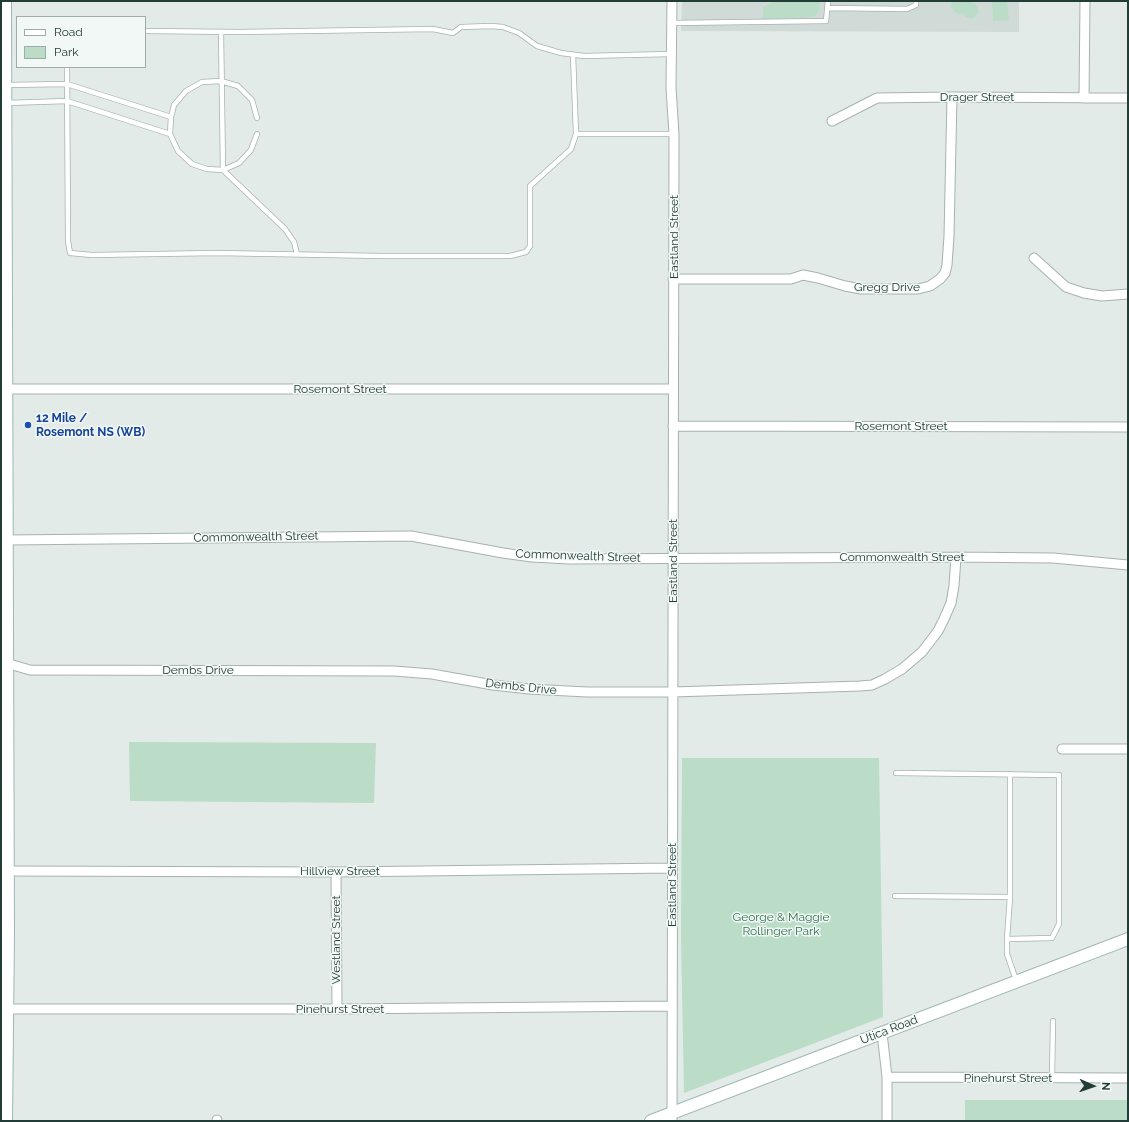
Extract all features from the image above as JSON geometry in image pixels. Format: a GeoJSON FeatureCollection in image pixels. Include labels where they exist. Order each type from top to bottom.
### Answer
{"type":"FeatureCollection","features":[{"type":"Feature","properties":{"kind":"main road"},"geometry":{"type":"LineString","coordinates":[[4,1],[4,335],[6,389],[4,497],[6,540],[4,799],[7,871],[4,934],[7,1010],[4,1076],[6,1121]]}},
{"type":"Feature","properties":{"kind":"main road","name":"Utica Road"},"geometry":{"type":"LineString","coordinates":[[651,1121],[672,1117],[1128,939]]}},
{"type":"Feature","properties":{"kind":"street","name":"Eastland Street"},"geometry":{"type":"LineString","coordinates":[[672,1],[670,88],[674,134],[672,1117]]}},
{"type":"Feature","properties":{"kind":"street"},"geometry":{"type":"LineString","coordinates":[[1084,98],[1085,1]]}},
{"type":"Feature","properties":{"kind":"street","name":"Gregg Drive"},"geometry":{"type":"LineString","coordinates":[[673,279],[791,279],[803,275],[861,289],[918,290],[930,286],[940,279],[945,273],[947,264],[952,97]]}},
{"type":"Feature","properties":{"kind":"street","name":"Drager Street"},"geometry":{"type":"LineString","coordinates":[[832,121],[877,98],[1128,98]]}},
{"type":"Feature","properties":{"kind":"street"},"geometry":{"type":"LineString","coordinates":[[1034,258],[1066,287],[1084,293],[1102,296],[1128,294]]}},
{"type":"Feature","properties":{"kind":"street","name":"Rosemont Street"},"geometry":{"type":"LineString","coordinates":[[6,389],[673,389]]}},
{"type":"Feature","properties":{"kind":"street","name":"Rosemont Street"},"geometry":{"type":"LineString","coordinates":[[673,426],[1128,427]]}},
{"type":"Feature","properties":{"kind":"street","name":"Commonwealth Street"},"geometry":{"type":"LineString","coordinates":[[6,540],[411,536],[503,553],[532,557],[570,559],[956,557],[1053,558],[1128,566]]}},
{"type":"Feature","properties":{"kind":"street","name":"Dembs Drive"},"geometry":{"type":"LineString","coordinates":[[4,664],[30,670],[394,671],[432,674],[493,685],[529,689],[587,692],[673,692],[845,688],[872,685],[902,669],[922,652],[938,632],[951,603],[956,557]]}},
{"type":"Feature","properties":{"kind":"street"},"geometry":{"type":"LineString","coordinates":[[1062,749],[1128,749]]}},
{"type":"Feature","properties":{"kind":"street","name":"Hillview Street"},"geometry":{"type":"LineString","coordinates":[[7,871],[336,872],[672,868]]}},
{"type":"Feature","properties":{"kind":"street","name":"Westland Street"},"geometry":{"type":"LineString","coordinates":[[336,872],[337,1009]]}},
{"type":"Feature","properties":{"kind":"street","name":"Pinehurst Street"},"geometry":{"type":"LineString","coordinates":[[7,1010],[672,1006]]}},
{"type":"Feature","properties":{"kind":"street"},"geometry":{"type":"LineString","coordinates":[[882,1034],[887,1077],[887,1121]]}},
{"type":"Feature","properties":{"kind":"street","name":"Pinehurst Street"},"geometry":{"type":"LineString","coordinates":[[887,1077],[1128,1078]]}},
{"type":"Feature","properties":{"kind":"lane"},"geometry":{"type":"LineString","coordinates":[[671,23],[826,21],[828,1]]}},
{"type":"Feature","properties":{"kind":"lane"},"geometry":{"type":"LineString","coordinates":[[827,8],[907,9],[916,5],[916,1]]}},
{"type":"Feature","properties":{"kind":"lane"},"geometry":{"type":"LineString","coordinates":[[146,31],[221,32],[433,29],[453,33],[461,28],[491,26],[503,27],[519,33],[537,46],[573,55],[671,54]]}},
{"type":"Feature","properties":{"kind":"lane"},"geometry":{"type":"LineString","coordinates":[[221,32],[223,170],[285,229],[294,242],[297,254]]}},
{"type":"Feature","properties":{"kind":"lane"},"geometry":{"type":"LineString","coordinates":[[67,68],[68,241],[70,252],[92,255],[217,253],[510,256],[526,252],[530,246],[530,186],[571,149],[576,134],[573,55]]}},
{"type":"Feature","properties":{"kind":"lane"},"geometry":{"type":"LineString","coordinates":[[257,118],[252,100],[238,86],[221,81],[202,82],[186,91],[174,106],[171,117],[170,134],[178,151],[192,164],[208,169],[223,170],[239,163],[243,159],[251,150],[257,134]]}},
{"type":"Feature","properties":{"kind":"lane"},"geometry":{"type":"LineString","coordinates":[[5,85],[67,84],[171,117]]}},
{"type":"Feature","properties":{"kind":"lane"},"geometry":{"type":"LineString","coordinates":[[3,103],[67,101],[170,134]]}},
{"type":"Feature","properties":{"kind":"lane"},"geometry":{"type":"LineString","coordinates":[[576,134],[674,134]]}},
{"type":"Feature","properties":{"kind":"lane"},"geometry":{"type":"LineString","coordinates":[[896,773],[1059,775],[1059,924],[1052,938],[1006,939]]}},
{"type":"Feature","properties":{"kind":"lane"},"geometry":{"type":"LineString","coordinates":[[1010,774],[1010,897],[1006,939],[1007,954],[1017,982]]}},
{"type":"Feature","properties":{"kind":"lane"},"geometry":{"type":"LineString","coordinates":[[895,896],[1010,897]]}},
{"type":"Feature","properties":{"kind":"lane"},"geometry":{"type":"LineString","coordinates":[[1052,1078],[1053,1022]]}},
{"type":"Feature","properties":{"kind":"shaded area"},"geometry":{"type":"Polygon","coordinates":[[[682,1],[1019,1],[1019,32],[681,31],[682,1]]]}},
{"type":"Feature","properties":{"kind":"green space"},"geometry":{"type":"Polygon","coordinates":[[[775,1],[820,1],[819,11],[812,17],[763,19],[763,7],[775,1]]]}},
{"type":"Feature","properties":{"kind":"green space"},"geometry":{"type":"Polygon","coordinates":[[[953,1],[975,3],[978,8],[978,13],[974,18],[966,17],[962,13],[958,14],[951,6],[953,1]]]}},
{"type":"Feature","properties":{"kind":"green space"},"geometry":{"type":"Polygon","coordinates":[[[992,1],[1007,1],[1009,20],[993,21],[992,1]]]}},
{"type":"Feature","properties":{"kind":"green space"},"geometry":{"type":"Polygon","coordinates":[[[129,742],[376,743],[374,803],[130,801],[129,742]]]}},
{"type":"Feature","properties":{"kind":"green space","name":"George & Maggie Rollinger Park"},"geometry":{"type":"Polygon","coordinates":[[[682,758],[879,758],[883,1017],[684,1093],[681,937],[682,758]]]}},
{"type":"Feature","properties":{"kind":"green space"},"geometry":{"type":"Polygon","coordinates":[[[965,1100],[1128,1100],[1128,1121],[965,1121],[965,1100]]]}},
{"type":"Feature","properties":{"kind":"place","name":"12 Mile / Rosemont NS (WB)"},"geometry":{"type":"Point","coordinates":[28,425]}}]}
